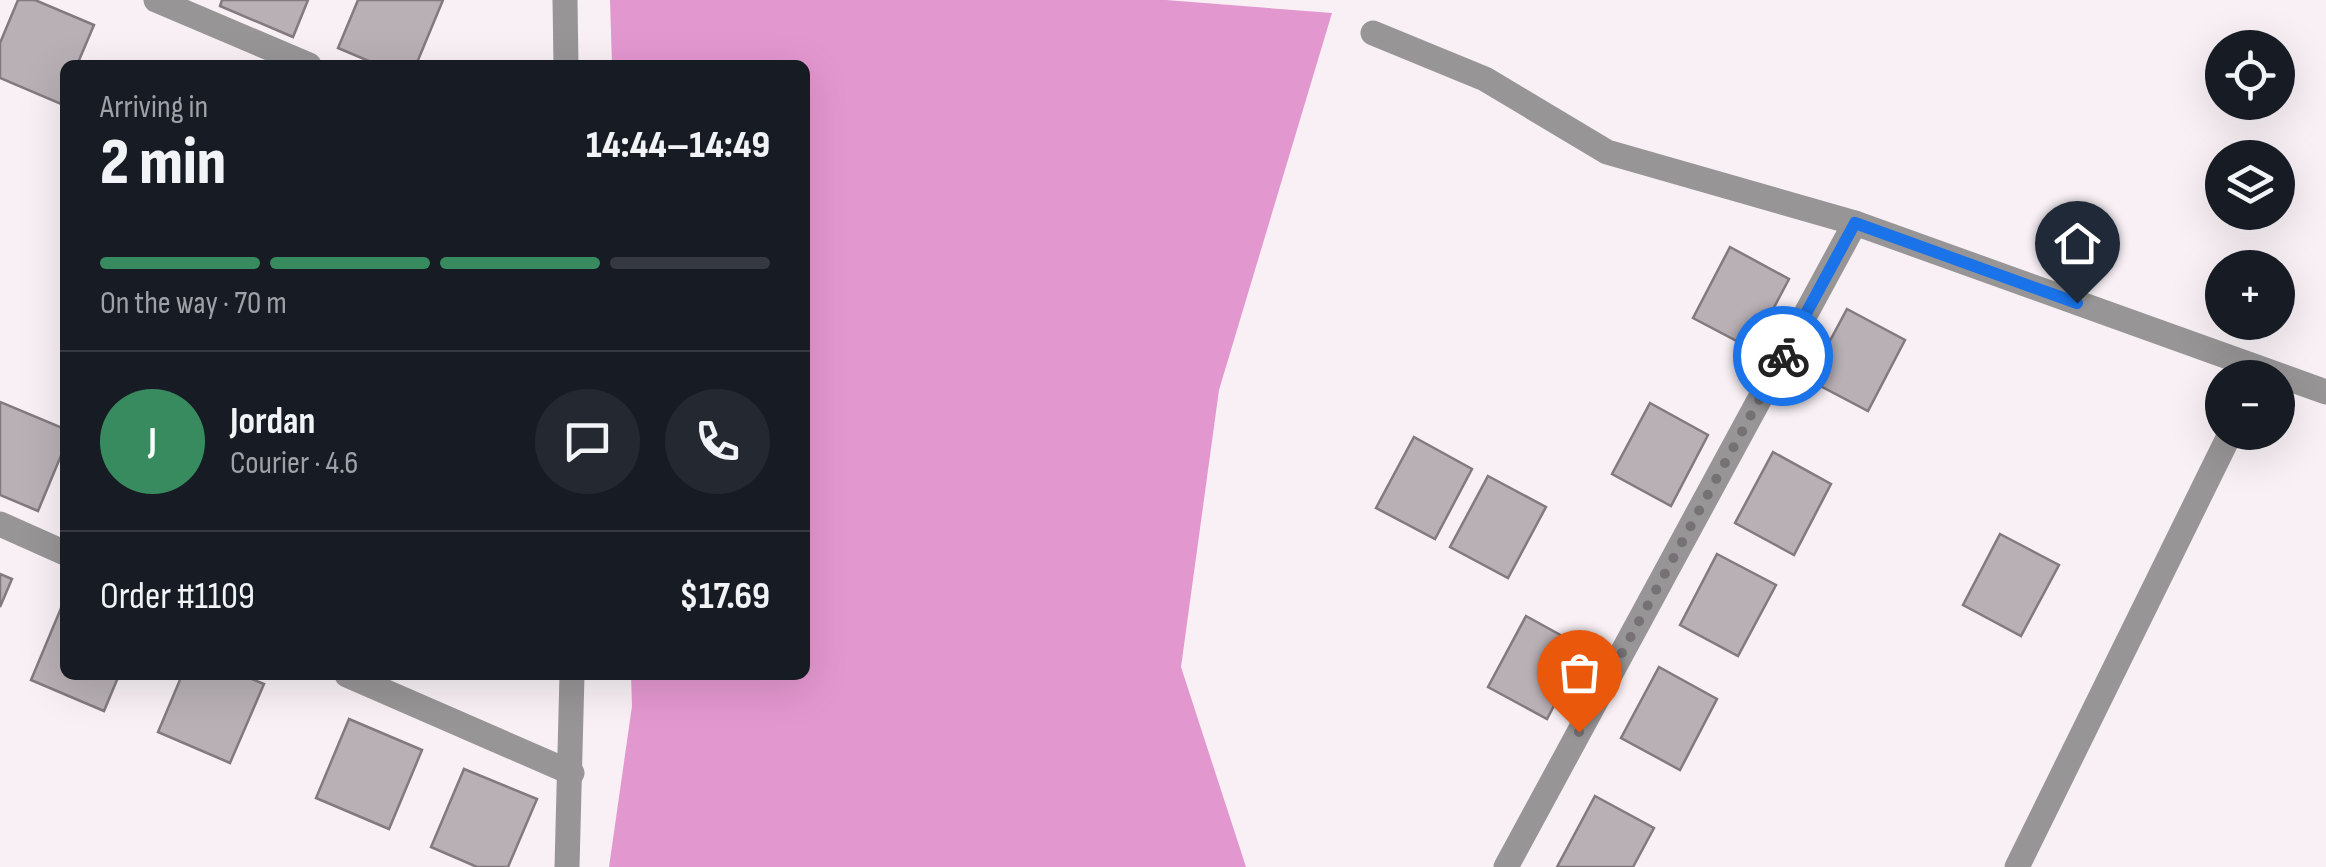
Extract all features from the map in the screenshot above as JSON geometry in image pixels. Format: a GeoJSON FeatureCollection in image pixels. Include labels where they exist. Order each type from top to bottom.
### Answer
{"type":"FeatureCollection","features":[{"type":"Feature","properties":{"kind":"street"},"geometry":{"type":"LineString","coordinates":[[156,0],[297,60]]}},
{"type":"Feature","properties":{"kind":"street"},"geometry":{"type":"LineString","coordinates":[[565,0],[566,60]]}},
{"type":"Feature","properties":{"kind":"street"},"geometry":{"type":"LineString","coordinates":[[1373,32],[1485,79],[1606,152],[1855,223],[2225,360]]}},
{"type":"Feature","properties":{"kind":"street"},"geometry":{"type":"LineString","coordinates":[[1506,867],[1855,223]]}},
{"type":"Feature","properties":{"kind":"street"},"geometry":{"type":"LineString","coordinates":[[2295,383],[2326,392]]}},
{"type":"Feature","properties":{"kind":"street"},"geometry":{"type":"LineString","coordinates":[[2017,867],[2221,450]]}},
{"type":"Feature","properties":{"kind":"street"},"geometry":{"type":"LineString","coordinates":[[0,524],[60,551]]}},
{"type":"Feature","properties":{"kind":"street"},"geometry":{"type":"LineString","coordinates":[[358,680],[572,773]]}},
{"type":"Feature","properties":{"kind":"street"},"geometry":{"type":"LineString","coordinates":[[567,867],[572,680]]}},
{"type":"Feature","properties":{"kind":"shaded area"},"geometry":{"type":"Polygon","coordinates":[[[610,0],[1166,0],[1332,13],[1219,390],[1181,667],[1246,867],[609,867],[632,706],[631,680],[810,680],[810,60],[612,60],[610,0]]]}},
{"type":"Feature","properties":{"kind":"building"},"geometry":{"type":"Polygon","coordinates":[[[18,0],[35,0],[94,25],[79,60],[60,60],[60,104],[0,78],[0,43],[18,0]]]}},
{"type":"Feature","properties":{"kind":"building"},"geometry":{"type":"Polygon","coordinates":[[[222,0],[308,0],[293,37],[220,6],[222,0]]]}},
{"type":"Feature","properties":{"kind":"building"},"geometry":{"type":"Polygon","coordinates":[[[358,0],[443,0],[418,60],[366,60],[338,48],[358,0]]]}},
{"type":"Feature","properties":{"kind":"building"},"geometry":{"type":"Polygon","coordinates":[[[1730,247],[1789,279],[1752,349],[1693,318],[1730,247]]]}},
{"type":"Feature","properties":{"kind":"building"},"geometry":{"type":"Polygon","coordinates":[[[1847,309],[1905,340],[1868,411],[1809,380],[1847,309]]]}},
{"type":"Feature","properties":{"kind":"building"},"geometry":{"type":"Polygon","coordinates":[[[0,402],[60,427],[60,458],[38,511],[0,495],[0,402]]]}},
{"type":"Feature","properties":{"kind":"building"},"geometry":{"type":"Polygon","coordinates":[[[1650,403],[1708,435],[1671,506],[1612,474],[1650,403]]]}},
{"type":"Feature","properties":{"kind":"building"},"geometry":{"type":"Polygon","coordinates":[[[1414,437],[1472,469],[1435,539],[1376,508],[1414,437]]]}},
{"type":"Feature","properties":{"kind":"building"},"geometry":{"type":"Polygon","coordinates":[[[1773,452],[1831,484],[1794,555],[1735,523],[1773,452]]]}},
{"type":"Feature","properties":{"kind":"building"},"geometry":{"type":"Polygon","coordinates":[[[1488,476],[1546,507],[1508,578],[1450,547],[1488,476]]]}},
{"type":"Feature","properties":{"kind":"building"},"geometry":{"type":"Polygon","coordinates":[[[2000,534],[2059,565],[2021,636],[1963,605],[2000,534]]]}},
{"type":"Feature","properties":{"kind":"building"},"geometry":{"type":"Polygon","coordinates":[[[1717,554],[1776,585],[1738,656],[1680,625],[1717,554]]]}},
{"type":"Feature","properties":{"kind":"building"},"geometry":{"type":"Polygon","coordinates":[[[0,574],[12,579],[0,607],[0,574]]]}},
{"type":"Feature","properties":{"kind":"building"},"geometry":{"type":"Polygon","coordinates":[[[60,611],[60,680],[117,680],[104,711],[31,680],[60,611]]]}},
{"type":"Feature","properties":{"kind":"building"},"geometry":{"type":"Polygon","coordinates":[[[1526,616],[1584,648],[1547,719],[1488,687],[1526,616]]]}},
{"type":"Feature","properties":{"kind":"building"},"geometry":{"type":"Polygon","coordinates":[[[1659,667],[1717,699],[1680,770],[1621,738],[1659,667]]]}},
{"type":"Feature","properties":{"kind":"building"},"geometry":{"type":"Polygon","coordinates":[[[180,680],[254,680],[264,684],[230,763],[158,732],[180,680]]]}},
{"type":"Feature","properties":{"kind":"building"},"geometry":{"type":"Polygon","coordinates":[[[349,719],[422,750],[389,829],[316,798],[349,719]]]}},
{"type":"Feature","properties":{"kind":"building"},"geometry":{"type":"Polygon","coordinates":[[[464,769],[537,799],[508,867],[477,867],[431,847],[464,769]]]}},
{"type":"Feature","properties":{"kind":"building"},"geometry":{"type":"Polygon","coordinates":[[[1595,796],[1654,828],[1633,867],[1557,867],[1595,796]]]}},
{"type":"Feature","properties":{"kind":"way so far"},"geometry":{"type":"LineString","coordinates":[[1579,732],[1783,356]]}},
{"type":"Feature","properties":{"kind":"route"},"geometry":{"type":"LineString","coordinates":[[1783,356],[1855,223],[2077,303]]}}]}
